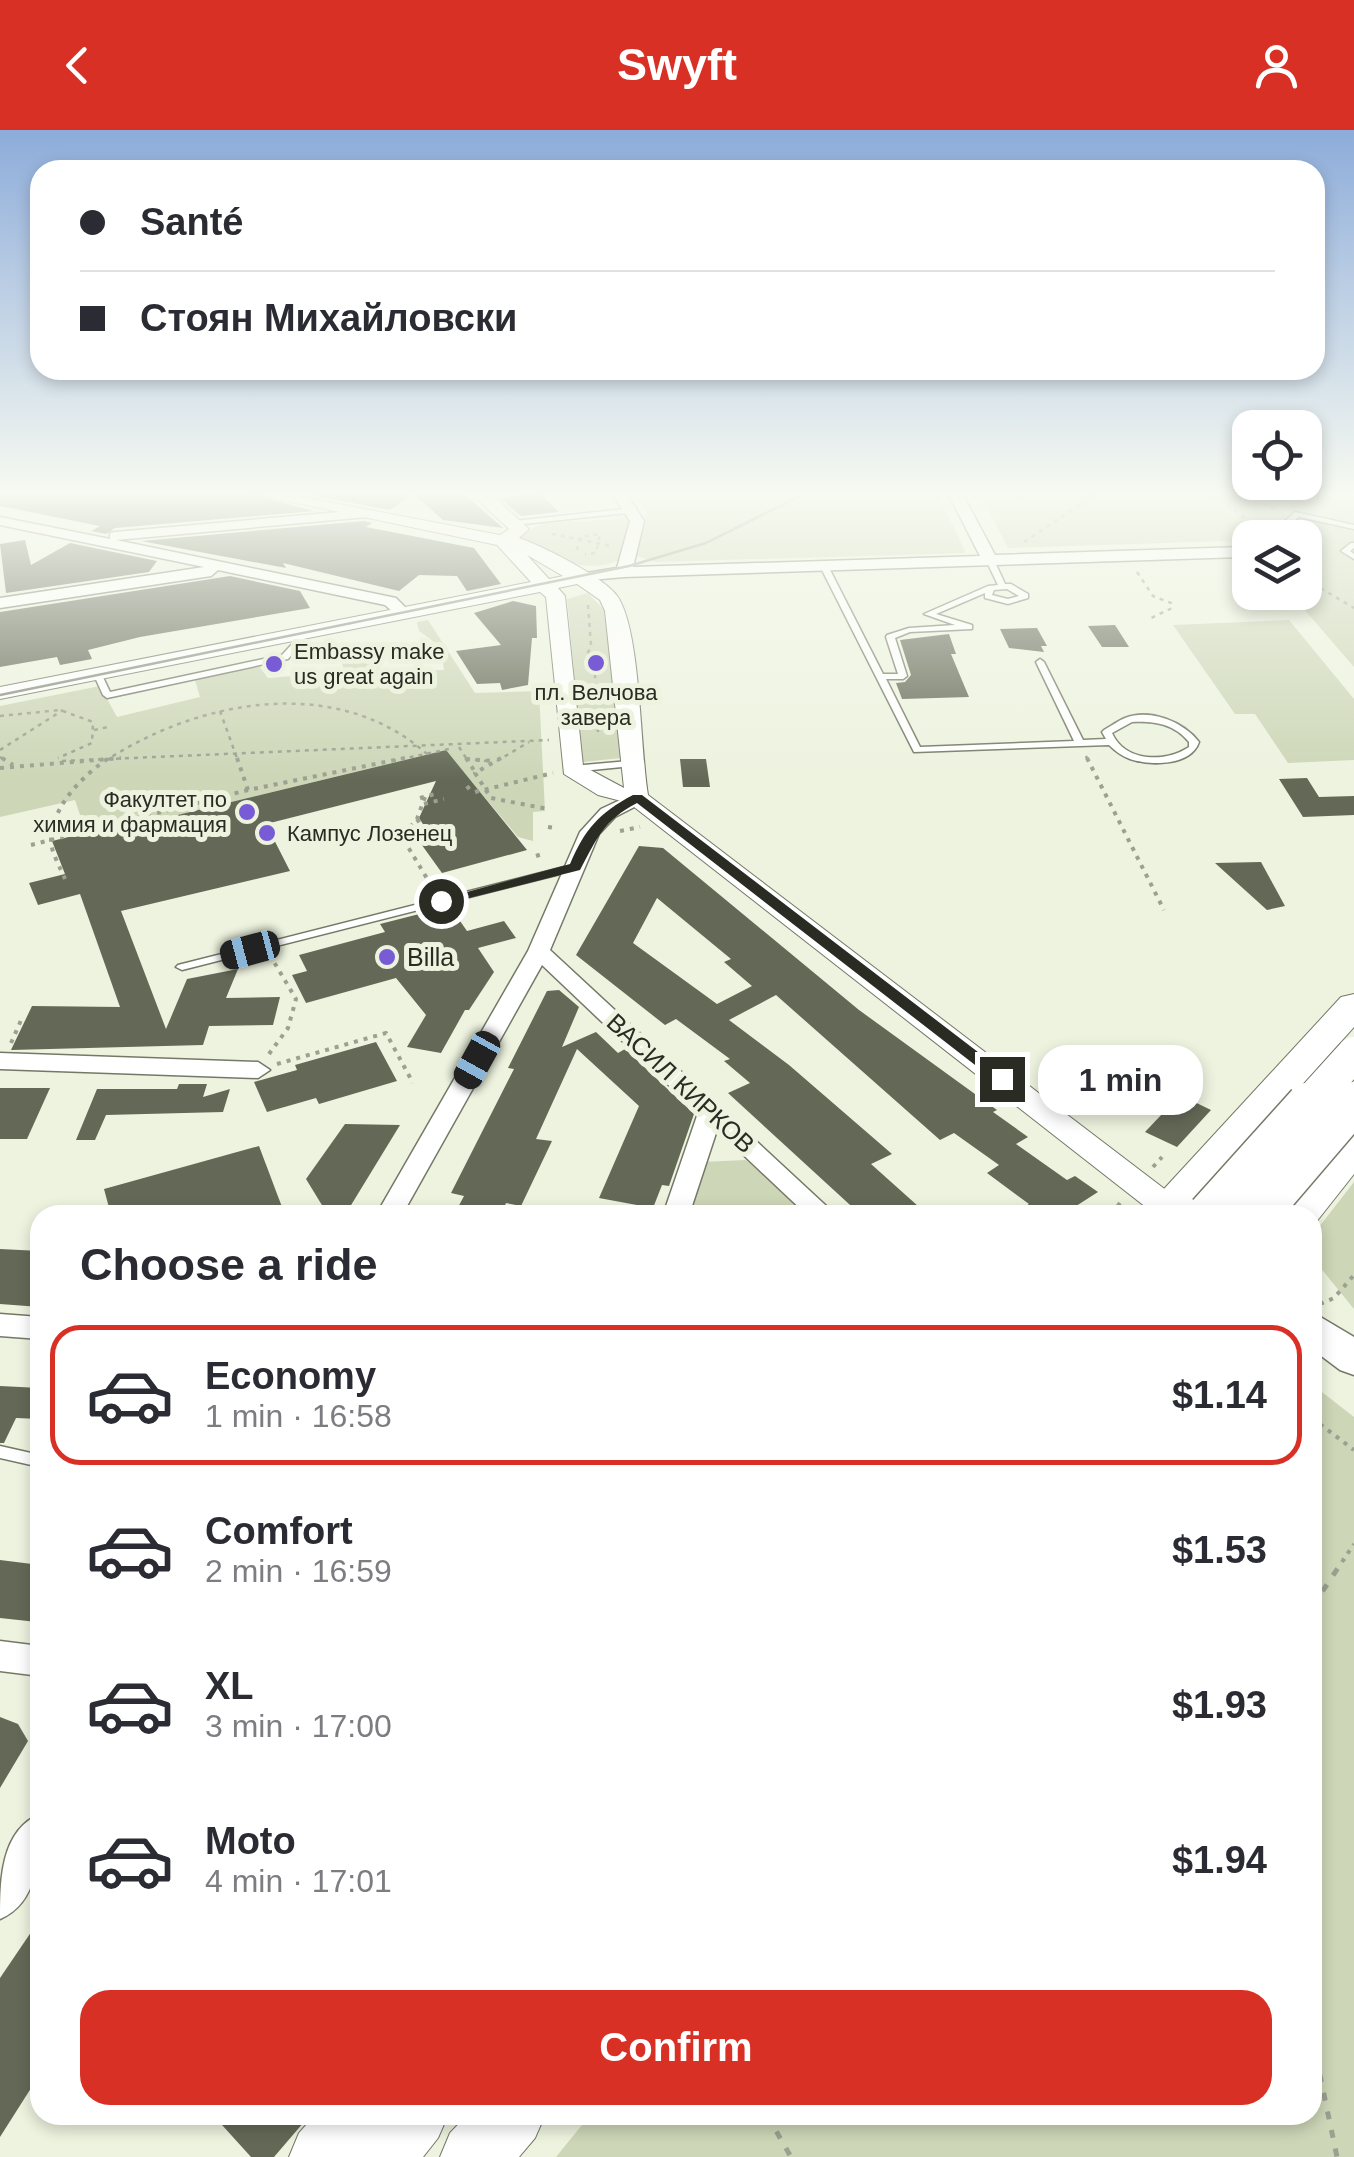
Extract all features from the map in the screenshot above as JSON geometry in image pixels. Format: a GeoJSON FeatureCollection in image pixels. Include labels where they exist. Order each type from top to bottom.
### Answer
{"type":"FeatureCollection","features":[{"type":"Feature","properties":{"kind":"main road"},"geometry":{"type":"LineString","coordinates":[[1164,1202],[1354,1005]]}},
{"type":"Feature","properties":{"kind":"main road"},"geometry":{"type":"LineString","coordinates":[[1219,1205],[1354,1054]]}},
{"type":"Feature","properties":{"kind":"main road"},"geometry":{"type":"LineString","coordinates":[[1264,1205],[1354,1099]]}},
{"type":"Feature","properties":{"kind":"main road"},"geometry":{"type":"LineString","coordinates":[[1306,1205],[1354,1146]]}},
{"type":"Feature","properties":{"kind":"main road"},"geometry":{"type":"LineString","coordinates":[[1323,1312],[1354,1360]]}},
{"type":"Feature","properties":{"kind":"main road"},"geometry":{"type":"LineString","coordinates":[[322,2157],[349,2125]]}},
{"type":"Feature","properties":{"kind":"main road"},"geometry":{"type":"LineString","coordinates":[[379,2157],[406,2125]]}},
{"type":"Feature","properties":{"kind":"main road"},"geometry":{"type":"LineString","coordinates":[[474,2157],[503,2125]]}},
{"type":"Feature","properties":{"kind":"street"},"geometry":{"type":"LineString","coordinates":[[0,602],[84,590]]}},
{"type":"Feature","properties":{"kind":"street"},"geometry":{"type":"LineString","coordinates":[[335,590],[390,601],[401,612]]}},
{"type":"Feature","properties":{"kind":"street"},"geometry":{"type":"LineString","coordinates":[[0,693],[508,590]]}},
{"type":"Feature","properties":{"kind":"street"},"geometry":{"type":"LineString","coordinates":[[550,590],[555,596],[563,662],[558,737],[561,771],[644,812],[1164,1202]]}},
{"type":"Feature","properties":{"kind":"street"},"geometry":{"type":"LineString","coordinates":[[595,590],[609,598],[621,660],[629,764],[644,812]]}},
{"type":"Feature","properties":{"kind":"street"},"geometry":{"type":"LineString","coordinates":[[395,1205],[539,951],[599,823],[644,812]]}},
{"type":"Feature","properties":{"kind":"street","name":"ВАСИЛ КИРКОВ"},"geometry":{"type":"LineString","coordinates":[[539,951],[812,1205]]}},
{"type":"Feature","properties":{"kind":"street"},"geometry":{"type":"LineString","coordinates":[[0,1061],[258,1070]]}},
{"type":"Feature","properties":{"kind":"street"},"geometry":{"type":"LineString","coordinates":[[679,1205],[711,1111]]}},
{"type":"Feature","properties":{"kind":"street"},"geometry":{"type":"LineString","coordinates":[[0,1325],[30,1327]]}},
{"type":"Feature","properties":{"kind":"street"},"geometry":{"type":"LineString","coordinates":[[0,1656],[30,1660]]}},
{"type":"Feature","properties":{"kind":"street"},"geometry":{"type":"LineString","coordinates":[[0,1900],[30,1849]]}},
{"type":"Feature","properties":{"kind":"lane"},"geometry":{"type":"LineString","coordinates":[[836,590],[917,750],[1110,742],[1136,757],[1164,760],[1187,754],[1194,742],[1182,728],[1143,718],[1111,726],[1110,742]]}},
{"type":"Feature","properties":{"kind":"lane"},"geometry":{"type":"LineString","coordinates":[[880,677],[903,676],[890,638],[909,630],[970,627],[928,614],[989,590]]}},
{"type":"Feature","properties":{"kind":"lane"},"geometry":{"type":"LineString","coordinates":[[1040,662],[1080,743]]}},
{"type":"Feature","properties":{"kind":"lane"},"geometry":{"type":"LineString","coordinates":[[561,771],[629,764]]}},
{"type":"Feature","properties":{"kind":"lane"},"geometry":{"type":"LineString","coordinates":[[182,968],[576,867]]}},
{"type":"Feature","properties":{"kind":"lane"},"geometry":{"type":"LineString","coordinates":[[0,1452],[30,1459]]}},
{"type":"Feature","properties":{"kind":"path"},"geometry":{"type":"LineString","coordinates":[[1149,590],[1153,596],[1180,603]]}},
{"type":"Feature","properties":{"kind":"path"},"geometry":{"type":"LineString","coordinates":[[1325,590],[1354,608]]}},
{"type":"Feature","properties":{"kind":"path"},"geometry":{"type":"LineString","coordinates":[[586,661],[591,645],[588,601]]}},
{"type":"Feature","properties":{"kind":"path"},"geometry":{"type":"LineString","coordinates":[[1147,620],[1172,608],[1171,603]]}},
{"type":"Feature","properties":{"kind":"path"},"geometry":{"type":"LineString","coordinates":[[563,662],[621,660]]}},
{"type":"Feature","properties":{"kind":"path"},"geometry":{"type":"LineString","coordinates":[[586,661],[595,675],[598,732]]}},
{"type":"Feature","properties":{"kind":"path"},"geometry":{"type":"LineString","coordinates":[[66,878],[51,841],[69,793],[106,759],[174,724],[220,710],[270,704],[333,707],[362,712],[397,727],[427,754]]}},
{"type":"Feature","properties":{"kind":"path"},"geometry":{"type":"LineString","coordinates":[[0,716],[63,710],[83,714],[93,722],[92,743],[51,761]]}},
{"type":"Feature","properties":{"kind":"path"},"geometry":{"type":"LineString","coordinates":[[13,765],[0,754],[63,710]]}},
{"type":"Feature","properties":{"kind":"path"},"geometry":{"type":"LineString","coordinates":[[220,710],[248,790]]}},
{"type":"Feature","properties":{"kind":"path"},"geometry":{"type":"LineString","coordinates":[[94,730],[108,727]]}},
{"type":"Feature","properties":{"kind":"path"},"geometry":{"type":"LineString","coordinates":[[0,768],[51,761],[459,746],[627,731]]}},
{"type":"Feature","properties":{"kind":"path"},"geometry":{"type":"LineString","coordinates":[[475,773],[533,740]]}},
{"type":"Feature","properties":{"kind":"path"},"geometry":{"type":"LineString","coordinates":[[1080,743],[1164,910]]}},
{"type":"Feature","properties":{"kind":"path"},"geometry":{"type":"LineString","coordinates":[[32,845],[248,790],[459,746]]}},
{"type":"Feature","properties":{"kind":"path"},"geometry":{"type":"LineString","coordinates":[[459,746],[491,798],[548,809]]}},
{"type":"Feature","properties":{"kind":"path"},"geometry":{"type":"LineString","coordinates":[[466,759],[495,761]]}},
{"type":"Feature","properties":{"kind":"path"},"geometry":{"type":"LineString","coordinates":[[467,786],[473,792],[486,790],[561,771]]}},
{"type":"Feature","properties":{"kind":"path"},"geometry":{"type":"LineString","coordinates":[[427,879],[402,837],[418,820],[423,797],[439,793]]}},
{"type":"Feature","properties":{"kind":"path"},"geometry":{"type":"LineString","coordinates":[[422,804],[444,799]]}},
{"type":"Feature","properties":{"kind":"path"},"geometry":{"type":"LineString","coordinates":[[606,834],[644,812]]}},
{"type":"Feature","properties":{"kind":"path"},"geometry":{"type":"LineString","coordinates":[[418,820],[425,831],[420,832]]}},
{"type":"Feature","properties":{"kind":"path"},"geometry":{"type":"LineString","coordinates":[[548,827],[555,828]]}},
{"type":"Feature","properties":{"kind":"path"},"geometry":{"type":"LineString","coordinates":[[258,1070],[288,1028],[296,999],[264,946]]}},
{"type":"Feature","properties":{"kind":"path"},"geometry":{"type":"LineString","coordinates":[[258,1070],[386,1033],[413,1083]]}},
{"type":"Feature","properties":{"kind":"path"},"geometry":{"type":"LineString","coordinates":[[1162,1157],[1164,1202]]}},
{"type":"Feature","properties":{"kind":"path"},"geometry":{"type":"LineString","coordinates":[[1323,1312],[1354,1275]]}},
{"type":"Feature","properties":{"kind":"path"},"geometry":{"type":"LineString","coordinates":[[1322,1426],[1354,1450]]}},
{"type":"Feature","properties":{"kind":"path"},"geometry":{"type":"LineString","coordinates":[[1322,1593],[1354,1544]]}},
{"type":"Feature","properties":{"kind":"path"},"geometry":{"type":"LineString","coordinates":[[1322,2085],[1337,2157]]}},
{"type":"Feature","properties":{"kind":"path"},"geometry":{"type":"LineString","coordinates":[[772,2125],[791,2157]]}},
{"type":"Feature","properties":{"kind":"green space"},"geometry":{"type":"Polygon","coordinates":[[[1322,590],[1354,590],[1354,667],[1305,610],[1322,610],[1322,590]]]}},
{"type":"Feature","properties":{"kind":"green space"},"geometry":{"type":"Polygon","coordinates":[[[588,593],[607,613],[621,758],[583,762],[567,599],[588,593]]]}},
{"type":"Feature","properties":{"kind":"green space"},"geometry":{"type":"Polygon","coordinates":[[[428,620],[475,693],[539,691],[545,811],[533,812],[533,841],[518,837],[445,750],[116,830],[114,826],[86,833],[75,800],[0,817],[0,706],[100,686],[117,717],[200,697],[195,680],[259,666],[268,678],[344,672],[340,653],[377,650],[380,671],[444,670],[441,647],[419,631],[417,622],[428,620]]]}},
{"type":"Feature","properties":{"kind":"green space"},"geometry":{"type":"Polygon","coordinates":[[[1289,620],[1354,699],[1354,760],[1288,763],[1255,714],[1235,714],[1173,625],[1289,620]]]}},
{"type":"Feature","properties":{"kind":"green space"},"geometry":{"type":"Polygon","coordinates":[[[746,1160],[798,1205],[687,1205],[701,1162],[746,1160]]]}},
{"type":"Feature","properties":{"kind":"green space"},"geometry":{"type":"Polygon","coordinates":[[[1354,1182],[1354,1309],[1322,1270],[1322,1223],[1354,1182]]]}},
{"type":"Feature","properties":{"kind":"green space"},"geometry":{"type":"Polygon","coordinates":[[[1322,1392],[1354,1417],[1354,2157],[556,2157],[582,2125],[1322,2125],[1322,1392]]]}},
{"type":"Feature","properties":{"kind":"building"},"geometry":{"type":"Polygon","coordinates":[[[143,590],[293,590],[300,591],[310,608],[140,637],[88,650],[92,659],[60,665],[57,657],[0,667],[0,612],[143,590]]]}},
{"type":"Feature","properties":{"kind":"building"},"geometry":{"type":"Polygon","coordinates":[[[513,601],[536,606],[537,638],[532,638],[528,685],[502,690],[500,683],[477,684],[456,651],[501,645],[474,613],[513,601]]]}},
{"type":"Feature","properties":{"kind":"building"},"geometry":{"type":"Polygon","coordinates":[[[1115,625],[1129,647],[1102,647],[1088,626],[1115,625]]]}},
{"type":"Feature","properties":{"kind":"building"},"geometry":{"type":"Polygon","coordinates":[[[1037,628],[1047,646],[1041,646],[1044,652],[1009,648],[1000,629],[1037,628]]]}},
{"type":"Feature","properties":{"kind":"building"},"geometry":{"type":"Polygon","coordinates":[[[949,634],[956,654],[951,654],[969,697],[902,699],[896,683],[905,682],[911,675],[900,640],[949,634]]]}},
{"type":"Feature","properties":{"kind":"building"},"geometry":{"type":"Polygon","coordinates":[[[446,750],[527,850],[442,873],[419,841],[432,838],[419,818],[436,781],[266,824],[290,871],[121,911],[166,1029],[187,979],[238,969],[226,998],[280,997],[273,1025],[209,1026],[203,1045],[11,1050],[32,1006],[120,1007],[80,894],[38,905],[29,883],[65,874],[52,841],[114,826],[116,830],[446,750]]]}},
{"type":"Feature","properties":{"kind":"building"},"geometry":{"type":"Polygon","coordinates":[[[680,759],[706,759],[710,787],[683,787],[680,759]]]}},
{"type":"Feature","properties":{"kind":"building"},"geometry":{"type":"Polygon","coordinates":[[[1307,778],[1319,797],[1354,796],[1354,815],[1303,817],[1279,779],[1307,778]]]}},
{"type":"Feature","properties":{"kind":"building"},"geometry":{"type":"Polygon","coordinates":[[[639,846],[663,848],[859,1010],[1028,1137],[1016,1144],[1067,1180],[1075,1176],[1098,1192],[1078,1205],[1027,1205],[987,1173],[999,1165],[954,1133],[940,1140],[776,995],[729,1020],[789,1065],[892,1154],[871,1164],[917,1205],[850,1205],[728,1093],[750,1083],[724,1061],[730,1059],[676,1019],[665,1025],[576,955],[639,846]],[[657,898],[633,943],[717,1004],[752,986],[724,962],[731,959],[657,898]]]}},
{"type":"Feature","properties":{"kind":"building"},"geometry":{"type":"Polygon","coordinates":[[[1261,862],[1285,906],[1267,910],[1215,863],[1261,862]]]}},
{"type":"Feature","properties":{"kind":"building"},"geometry":{"type":"Polygon","coordinates":[[[435,910],[453,911],[467,931],[504,921],[516,938],[478,948],[494,972],[469,1010],[465,1010],[441,1053],[407,1047],[426,1015],[396,978],[306,1003],[292,975],[307,971],[299,955],[385,932],[380,924],[435,910]]]}},
{"type":"Feature","properties":{"kind":"building"},"geometry":{"type":"Polygon","coordinates":[[[559,990],[579,1007],[562,1047],[596,1032],[618,1053],[625,1049],[694,1114],[669,1186],[662,1185],[654,1205],[599,1198],[639,1106],[577,1049],[536,1139],[552,1141],[521,1205],[459,1205],[464,1196],[451,1193],[514,1069],[508,1068],[547,991],[559,990]]]}},
{"type":"Feature","properties":{"kind":"building"},"geometry":{"type":"Polygon","coordinates":[[[376,1042],[397,1081],[319,1104],[316,1098],[267,1112],[254,1082],[297,1070],[295,1065],[376,1042]]]}},
{"type":"Feature","properties":{"kind":"building"},"geometry":{"type":"Polygon","coordinates":[[[179,1084],[207,1084],[203,1097],[230,1089],[223,1112],[106,1115],[95,1140],[76,1140],[97,1089],[177,1089],[179,1084]]]}},
{"type":"Feature","properties":{"kind":"building"},"geometry":{"type":"Polygon","coordinates":[[[0,1088],[50,1088],[27,1139],[0,1139],[0,1088]]]}},
{"type":"Feature","properties":{"kind":"building"},"geometry":{"type":"Polygon","coordinates":[[[1180,1095],[1211,1110],[1177,1147],[1145,1132],[1180,1095]]]}},
{"type":"Feature","properties":{"kind":"building"},"geometry":{"type":"Polygon","coordinates":[[[345,1124],[400,1125],[351,1205],[322,1205],[306,1179],[345,1124]]]}},
{"type":"Feature","properties":{"kind":"building"},"geometry":{"type":"Polygon","coordinates":[[[259,1146],[281,1205],[108,1205],[104,1189],[259,1146]]]}},
{"type":"Feature","properties":{"kind":"building"},"geometry":{"type":"Polygon","coordinates":[[[0,1249],[30,1250],[30,1306],[0,1304],[0,1249]]]}},
{"type":"Feature","properties":{"kind":"building"},"geometry":{"type":"Polygon","coordinates":[[[0,1386],[30,1388],[30,1419],[16,1418],[4,1443],[0,1443],[0,1386]]]}},
{"type":"Feature","properties":{"kind":"building"},"geometry":{"type":"Polygon","coordinates":[[[0,1560],[30,1564],[30,1621],[0,1618],[0,1560]]]}},
{"type":"Feature","properties":{"kind":"building"},"geometry":{"type":"Polygon","coordinates":[[[0,1717],[18,1724],[28,1741],[0,1788],[0,1717]]]}},
{"type":"Feature","properties":{"kind":"building"},"geometry":{"type":"Polygon","coordinates":[[[30,1934],[30,2090],[0,2137],[0,1978],[30,1934]]]}},
{"type":"Feature","properties":{"kind":"building"},"geometry":{"type":"Polygon","coordinates":[[[222,2125],[301,2125],[274,2157],[251,2157],[222,2125]]]}},
{"type":"Feature","properties":{"kind":"tram line"},"geometry":{"type":"LineString","coordinates":[[0,695],[514,590]]}},
{"type":"Feature","properties":{"kind":"place","name":"пл. Велчова завера"},"geometry":{"type":"Point","coordinates":[596,663]}},
{"type":"Feature","properties":{"kind":"place","name":"Embassy make us great again"},"geometry":{"type":"Point","coordinates":[274,664]}},
{"type":"Feature","properties":{"kind":"place","name":"Факултет по химия и фармация"},"geometry":{"type":"Point","coordinates":[247,812]}},
{"type":"Feature","properties":{"kind":"place","name":"Кампус Лозенец"},"geometry":{"type":"Point","coordinates":[267,833]}},
{"type":"Feature","properties":{"kind":"place","name":"Billa"},"geometry":{"type":"Point","coordinates":[387,957]}},
{"type":"Feature","properties":{"kind":"route"},"geometry":{"type":"LineString","coordinates":[[441,901],[576,867],[590,832],[608,813],[638,798],[1002,1079]]}}]}
